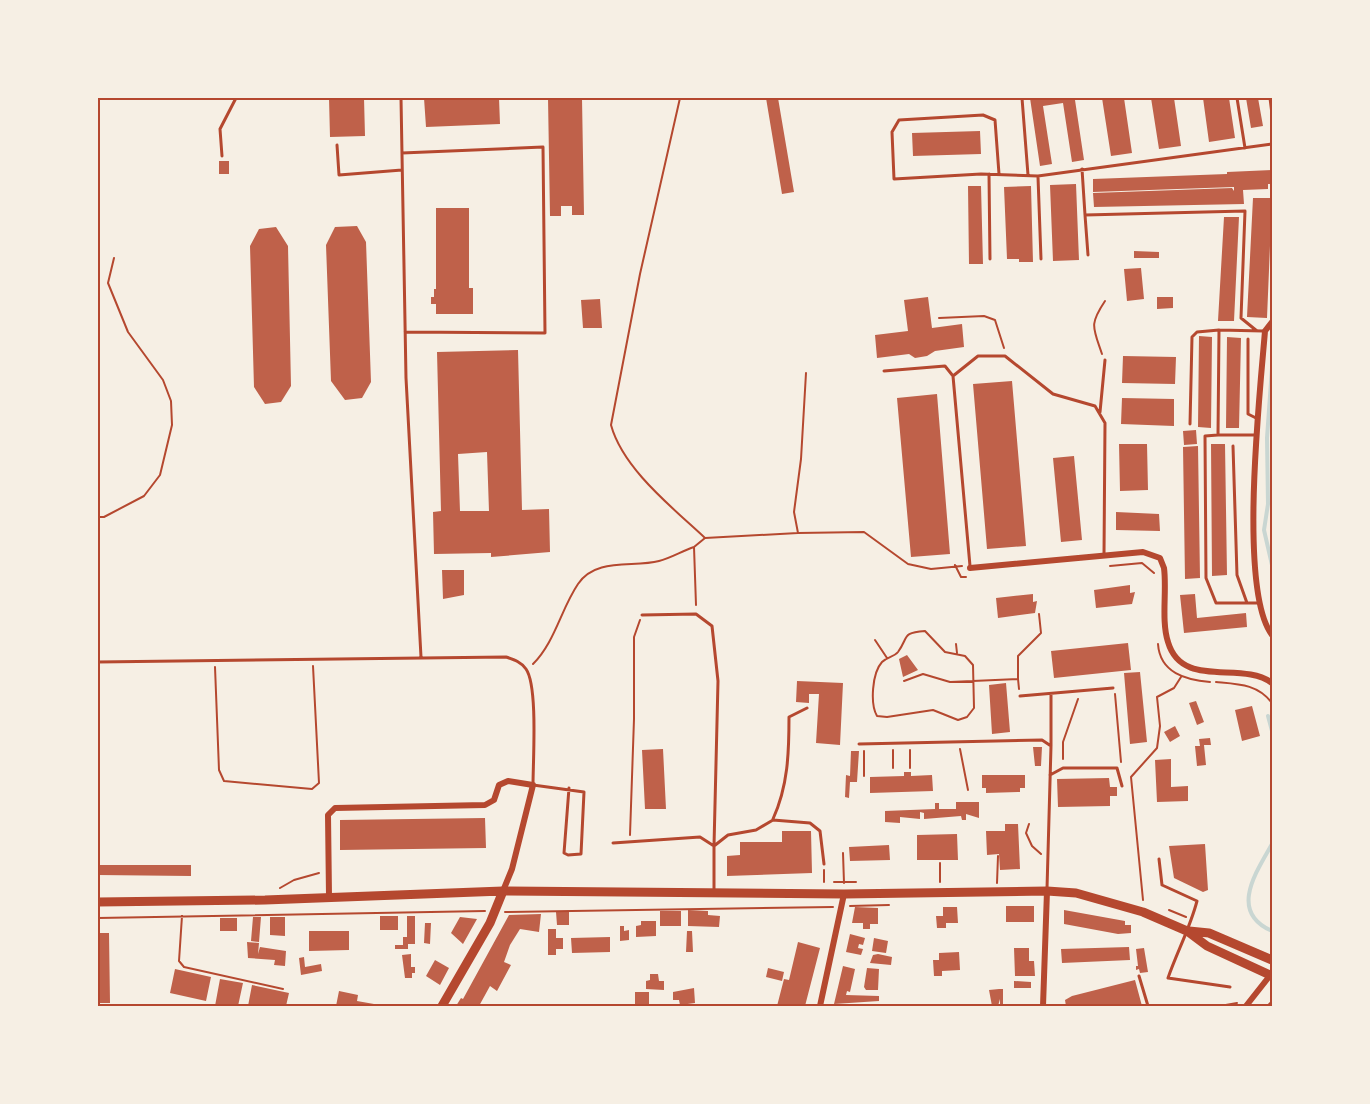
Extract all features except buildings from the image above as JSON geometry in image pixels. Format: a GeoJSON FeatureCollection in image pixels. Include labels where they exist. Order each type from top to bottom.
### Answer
{"type":"FeatureCollection","features":[{"type":"Feature","properties":{"kind":"main road"},"geometry":{"type":"LineString","coordinates":[[442,1006],[495,912],[503,891]]}},
{"type":"Feature","properties":{"kind":"main road"},"geometry":{"type":"LineString","coordinates":[[98,902],[265,900],[503,891],[844,894],[1047,891],[1076,893],[1143,912],[1186,931],[1207,946],[1272,975]]}},
{"type":"Feature","properties":{"kind":"main road"},"geometry":{"type":"LineString","coordinates":[[1186,931],[1209,933],[1272,960]]}},
{"type":"Feature","properties":{"kind":"street"},"geometry":{"type":"LineString","coordinates":[[1272,322],[1265,331],[1258,418],[1254,554],[1259,603],[1265,625],[1272,635]]}},
{"type":"Feature","properties":{"kind":"street"},"geometry":{"type":"LineString","coordinates":[[970,568],[1143,552],[1153,554],[1160,558],[1166,582],[1167,639],[1170,649],[1188,667],[1199,671],[1255,674],[1272,683]]}},
{"type":"Feature","properties":{"kind":"street"},"geometry":{"type":"LineString","coordinates":[[329,896],[328,815],[335,808],[485,805],[494,800],[499,785],[508,781],[533,785],[512,869],[503,891]]}},
{"type":"Feature","properties":{"kind":"street"},"geometry":{"type":"LineString","coordinates":[[1043,1006],[1047,891]]}},
{"type":"Feature","properties":{"kind":"street"},"geometry":{"type":"LineString","coordinates":[[820,1006],[844,906],[844,894]]}},
{"type":"Feature","properties":{"kind":"street"},"geometry":{"type":"LineString","coordinates":[[1246,1003],[1272,975]]}},
{"type":"Feature","properties":{"kind":"lane"},"geometry":{"type":"LineString","coordinates":[[222,156],[220,129],[236,98]]}},
{"type":"Feature","properties":{"kind":"lane"},"geometry":{"type":"LineString","coordinates":[[401,98],[405,332],[422,657]]}},
{"type":"Feature","properties":{"kind":"lane"},"geometry":{"type":"LineString","coordinates":[[1022,98],[1028,175]]}},
{"type":"Feature","properties":{"kind":"lane"},"geometry":{"type":"LineString","coordinates":[[1238,98],[1245,147]]}},
{"type":"Feature","properties":{"kind":"lane"},"geometry":{"type":"LineString","coordinates":[[1270,98],[1272,114]]}},
{"type":"Feature","properties":{"kind":"lane"},"geometry":{"type":"LineString","coordinates":[[999,174],[995,120],[983,115],[899,120],[892,132],[894,179],[989,174],[1038,176],[1272,144]]}},
{"type":"Feature","properties":{"kind":"lane"},"geometry":{"type":"LineString","coordinates":[[337,146],[339,175],[402,170]]}},
{"type":"Feature","properties":{"kind":"lane"},"geometry":{"type":"LineString","coordinates":[[402,153],[543,147],[545,333],[405,332]]}},
{"type":"Feature","properties":{"kind":"lane"},"geometry":{"type":"LineString","coordinates":[[1082,169],[1088,255]]}},
{"type":"Feature","properties":{"kind":"lane"},"geometry":{"type":"LineString","coordinates":[[989,174],[990,259]]}},
{"type":"Feature","properties":{"kind":"lane"},"geometry":{"type":"LineString","coordinates":[[1038,176],[1041,259]]}},
{"type":"Feature","properties":{"kind":"lane"},"geometry":{"type":"LineString","coordinates":[[1085,215],[1245,211],[1241,318],[1257,331]]}},
{"type":"Feature","properties":{"kind":"lane"},"geometry":{"type":"LineString","coordinates":[[1218,435],[1219,330]]}},
{"type":"Feature","properties":{"kind":"lane"},"geometry":{"type":"LineString","coordinates":[[1190,424],[1192,337],[1197,332],[1219,330],[1265,331]]}},
{"type":"Feature","properties":{"kind":"lane"},"geometry":{"type":"LineString","coordinates":[[1248,339],[1248,414],[1258,418]]}},
{"type":"Feature","properties":{"kind":"lane"},"geometry":{"type":"LineString","coordinates":[[953,376],[978,356],[1005,356],[1053,394],[1095,406],[1106,423],[1104,555]]}},
{"type":"Feature","properties":{"kind":"lane"},"geometry":{"type":"LineString","coordinates":[[1100,414],[1105,360]]}},
{"type":"Feature","properties":{"kind":"lane"},"geometry":{"type":"LineString","coordinates":[[884,371],[945,366],[953,376],[970,568]]}},
{"type":"Feature","properties":{"kind":"lane"},"geometry":{"type":"LineString","coordinates":[[1257,435],[1205,436],[1206,578],[1216,603],[1259,603]]}},
{"type":"Feature","properties":{"kind":"lane"},"geometry":{"type":"LineString","coordinates":[[1233,446],[1237,575],[1246,603]]}},
{"type":"Feature","properties":{"kind":"lane"},"geometry":{"type":"LineString","coordinates":[[642,615],[696,614],[712,626],[718,681],[714,894]]}},
{"type":"Feature","properties":{"kind":"lane"},"geometry":{"type":"LineString","coordinates":[[98,663],[506,657],[518,661],[527,670],[532,688],[533,785],[569,789],[584,792],[581,854],[564,853],[569,789]]}},
{"type":"Feature","properties":{"kind":"lane"},"geometry":{"type":"LineString","coordinates":[[1020,696],[1113,688]]}},
{"type":"Feature","properties":{"kind":"lane"},"geometry":{"type":"LineString","coordinates":[[1047,891],[1051,694]]}},
{"type":"Feature","properties":{"kind":"lane"},"geometry":{"type":"LineString","coordinates":[[773,820],[782,799],[789,758],[789,717],[807,708]]}},
{"type":"Feature","properties":{"kind":"lane"},"geometry":{"type":"LineString","coordinates":[[859,744],[1042,740],[1051,746]]}},
{"type":"Feature","properties":{"kind":"lane"},"geometry":{"type":"LineString","coordinates":[[1050,775],[1063,768],[1117,768],[1122,786]]}},
{"type":"Feature","properties":{"kind":"lane"},"geometry":{"type":"LineString","coordinates":[[714,846],[728,835],[756,830],[773,820],[810,823],[820,831],[824,864]]}},
{"type":"Feature","properties":{"kind":"lane"},"geometry":{"type":"LineString","coordinates":[[613,843],[700,837],[714,846]]}},
{"type":"Feature","properties":{"kind":"lane"},"geometry":{"type":"LineString","coordinates":[[1159,859],[1162,885],[1197,901],[1168,978],[1230,987]]}},
{"type":"Feature","properties":{"kind":"lane"},"geometry":{"type":"LineString","coordinates":[[1139,976],[1148,1006]]}},
{"type":"Feature","properties":{"kind":"path"},"geometry":{"type":"LineString","coordinates":[[680,98],[640,274],[611,425],[617,445],[660,496],[705,538]]}},
{"type":"Feature","properties":{"kind":"path"},"geometry":{"type":"LineString","coordinates":[[98,517],[104,517],[144,496],[160,475],[172,425],[171,401],[163,380],[128,332],[108,283],[114,258]]}},
{"type":"Feature","properties":{"kind":"path"},"geometry":{"type":"LineString","coordinates":[[1105,360],[1094,332],[1094,319],[1106,301]]}},
{"type":"Feature","properties":{"kind":"path"},"geometry":{"type":"LineString","coordinates":[[939,318],[984,316],[995,320],[1005,356]]}},
{"type":"Feature","properties":{"kind":"path"},"geometry":{"type":"LineString","coordinates":[[798,533],[794,512],[801,459],[806,373]]}},
{"type":"Feature","properties":{"kind":"path"},"geometry":{"type":"LineString","coordinates":[[527,670],[538,659],[578,584],[586,575],[598,567],[659,561],[694,547],[705,538],[864,532],[908,564],[931,569],[955,565],[970,568]]}},
{"type":"Feature","properties":{"kind":"path"},"geometry":{"type":"LineString","coordinates":[[694,547],[696,614]]}},
{"type":"Feature","properties":{"kind":"path"},"geometry":{"type":"LineString","coordinates":[[1108,566],[1142,563],[1155,574],[1156,581]]}},
{"type":"Feature","properties":{"kind":"path"},"geometry":{"type":"LineString","coordinates":[[955,565],[961,578],[973,577]]}},
{"type":"Feature","properties":{"kind":"path"},"geometry":{"type":"LineString","coordinates":[[1020,696],[1018,679],[1020,651],[1041,633],[1039,614]]}},
{"type":"Feature","properties":{"kind":"path"},"geometry":{"type":"LineString","coordinates":[[629,842],[634,764],[634,637],[642,615]]}},
{"type":"Feature","properties":{"kind":"path"},"geometry":{"type":"LineString","coordinates":[[925,631],[945,652],[957,654],[964,656],[973,665],[974,708],[967,717],[958,720],[933,710],[888,717],[877,716],[874,704],[876,674],[882,662],[899,651],[904,638],[914,632],[925,631]]}},
{"type":"Feature","properties":{"kind":"path"},"geometry":{"type":"LineString","coordinates":[[1157,636],[1158,653],[1166,666],[1182,676],[1248,685],[1262,692],[1272,703]]}},
{"type":"Feature","properties":{"kind":"path"},"geometry":{"type":"LineString","coordinates":[[875,640],[888,659]]}},
{"type":"Feature","properties":{"kind":"path"},"geometry":{"type":"LineString","coordinates":[[956,644],[957,654]]}},
{"type":"Feature","properties":{"kind":"path"},"geometry":{"type":"LineString","coordinates":[[214,661],[219,770],[224,781],[312,789],[319,783],[312,660]]}},
{"type":"Feature","properties":{"kind":"path"},"geometry":{"type":"LineString","coordinates":[[1143,912],[1131,777],[1157,748],[1160,726],[1157,697],[1174,688],[1188,667]]}},
{"type":"Feature","properties":{"kind":"path"},"geometry":{"type":"LineString","coordinates":[[904,681],[923,674],[950,682],[1018,679]]}},
{"type":"Feature","properties":{"kind":"path"},"geometry":{"type":"LineString","coordinates":[[1113,688],[1119,716],[1122,760],[1117,768]]}},
{"type":"Feature","properties":{"kind":"path"},"geometry":{"type":"LineString","coordinates":[[1063,768],[1063,742],[1080,692]]}},
{"type":"Feature","properties":{"kind":"path"},"geometry":{"type":"LineString","coordinates":[[959,741],[968,790]]}},
{"type":"Feature","properties":{"kind":"path"},"geometry":{"type":"LineString","coordinates":[[910,742],[910,768]]}},
{"type":"Feature","properties":{"kind":"path"},"geometry":{"type":"LineString","coordinates":[[893,743],[893,768]]}},
{"type":"Feature","properties":{"kind":"path"},"geometry":{"type":"LineString","coordinates":[[864,744],[864,776]]}},
{"type":"Feature","properties":{"kind":"path"},"geometry":{"type":"LineString","coordinates":[[1029,824],[1026,833],[1032,846],[1048,861]]}},
{"type":"Feature","properties":{"kind":"path"},"geometry":{"type":"LineString","coordinates":[[843,852],[844,894]]}},
{"type":"Feature","properties":{"kind":"path"},"geometry":{"type":"LineString","coordinates":[[997,892],[998,856]]}},
{"type":"Feature","properties":{"kind":"path"},"geometry":{"type":"LineString","coordinates":[[940,863],[940,882]]}},
{"type":"Feature","properties":{"kind":"path"},"geometry":{"type":"LineString","coordinates":[[265,900],[294,880],[328,872]]}},
{"type":"Feature","properties":{"kind":"path"},"geometry":{"type":"LineString","coordinates":[[824,882],[825,873]]}},
{"type":"Feature","properties":{"kind":"path"},"geometry":{"type":"LineString","coordinates":[[98,918],[890,905]]}},
{"type":"Feature","properties":{"kind":"path"},"geometry":{"type":"LineString","coordinates":[[182,916],[179,961],[184,967],[283,989]]}},
{"type":"Feature","properties":{"kind":"path"},"geometry":{"type":"LineString","coordinates":[[1220,1006],[1246,1003]]}},
{"type":"Feature","properties":{"kind":"waterway"},"geometry":{"type":"LineString","coordinates":[[1272,368],[1267,438],[1268,504],[1264,530],[1272,565]]}},
{"type":"Feature","properties":{"kind":"waterway"},"geometry":{"type":"LineString","coordinates":[[1272,579],[1272,585]]}},
{"type":"Feature","properties":{"kind":"waterway"},"geometry":{"type":"LineString","coordinates":[[1268,716],[1272,731]]}},
{"type":"Feature","properties":{"kind":"waterway"},"geometry":{"type":"LineString","coordinates":[[1272,844],[1253,880],[1249,903],[1251,914],[1259,923],[1272,931]]}}]}
